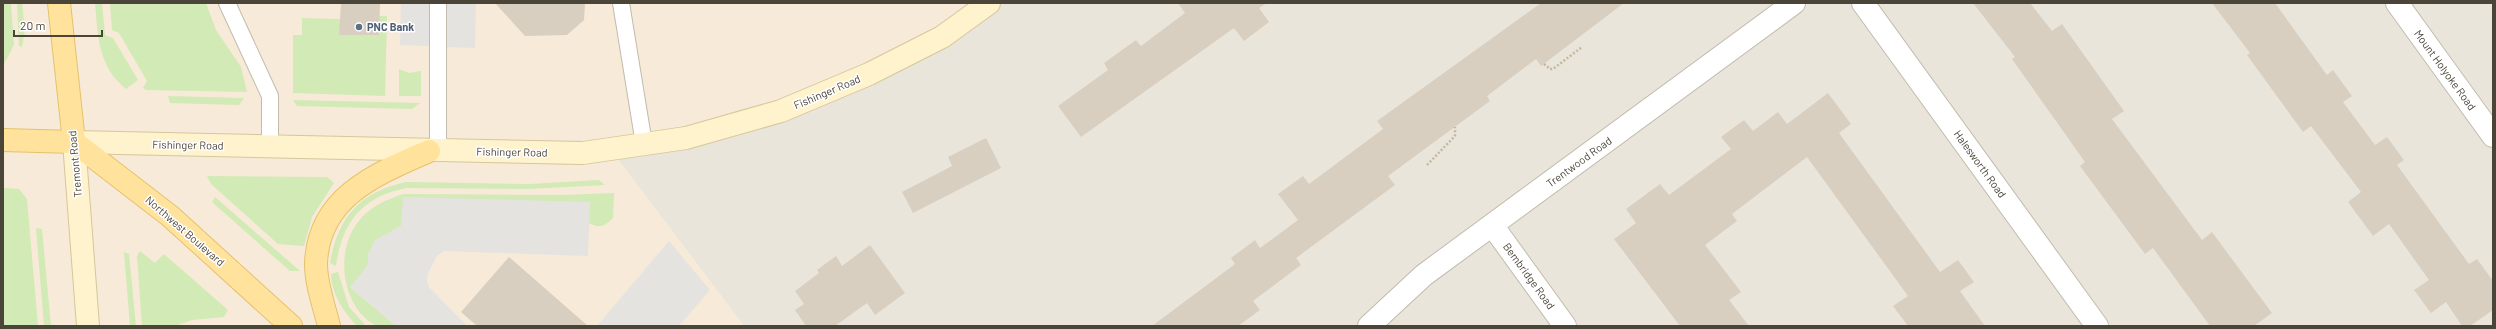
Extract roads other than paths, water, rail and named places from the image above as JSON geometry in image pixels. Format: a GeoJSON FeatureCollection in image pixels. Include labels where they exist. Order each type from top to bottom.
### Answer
{"type":"FeatureCollection","features":[{"type":"Feature","properties":{"kind":"main road","name":"Tremont Road"},"geometry":{"type":"LineString","coordinates":[[59,3],[74,142],[88,326]]}},
{"type":"Feature","properties":{"kind":"main road","name":"Fishinger Road"},"geometry":{"type":"LineString","coordinates":[[3,140],[433,151],[583,153],[686,138],[781,111],[869,74],[942,37],[989,3]]}},
{"type":"Feature","properties":{"kind":"main road","name":"Northwest Boulevard"},"geometry":{"type":"LineString","coordinates":[[74,142],[170,216],[291,326]]}},
{"type":"Feature","properties":{"kind":"main road"},"geometry":{"type":"LineString","coordinates":[[329,326],[320,294],[316,265],[318,244],[325,224],[339,204],[358,186],[384,170],[433,151]]}},
{"type":"Feature","properties":{"kind":"street","name":"Trentwood Road"},"geometry":{"type":"LineString","coordinates":[[1369,326],[1424,275],[1794,3]]}},
{"type":"Feature","properties":{"kind":"street","name":"Halesworth Road"},"geometry":{"type":"LineString","coordinates":[[1863,3],[2096,326]]}},
{"type":"Feature","properties":{"kind":"street","name":"Mount Holyoke Road"},"geometry":{"type":"LineString","coordinates":[[2397,3],[2493,136]]}},
{"type":"Feature","properties":{"kind":"street","name":"Bembridge Road"},"geometry":{"type":"LineString","coordinates":[[1492,225],[1565,326]]}},
{"type":"Feature","properties":{"kind":"lane"},"geometry":{"type":"LineString","coordinates":[[227,3],[270,96],[270,147]]}},
{"type":"Feature","properties":{"kind":"lane"},"geometry":{"type":"LineString","coordinates":[[433,151],[438,3]]}},
{"type":"Feature","properties":{"kind":"lane"},"geometry":{"type":"LineString","coordinates":[[621,3],[644,144]]}},
{"type":"Feature","properties":{"kind":"place","name":"PNC Bank"},"geometry":{"type":"Point","coordinates":[359,27]}}]}
